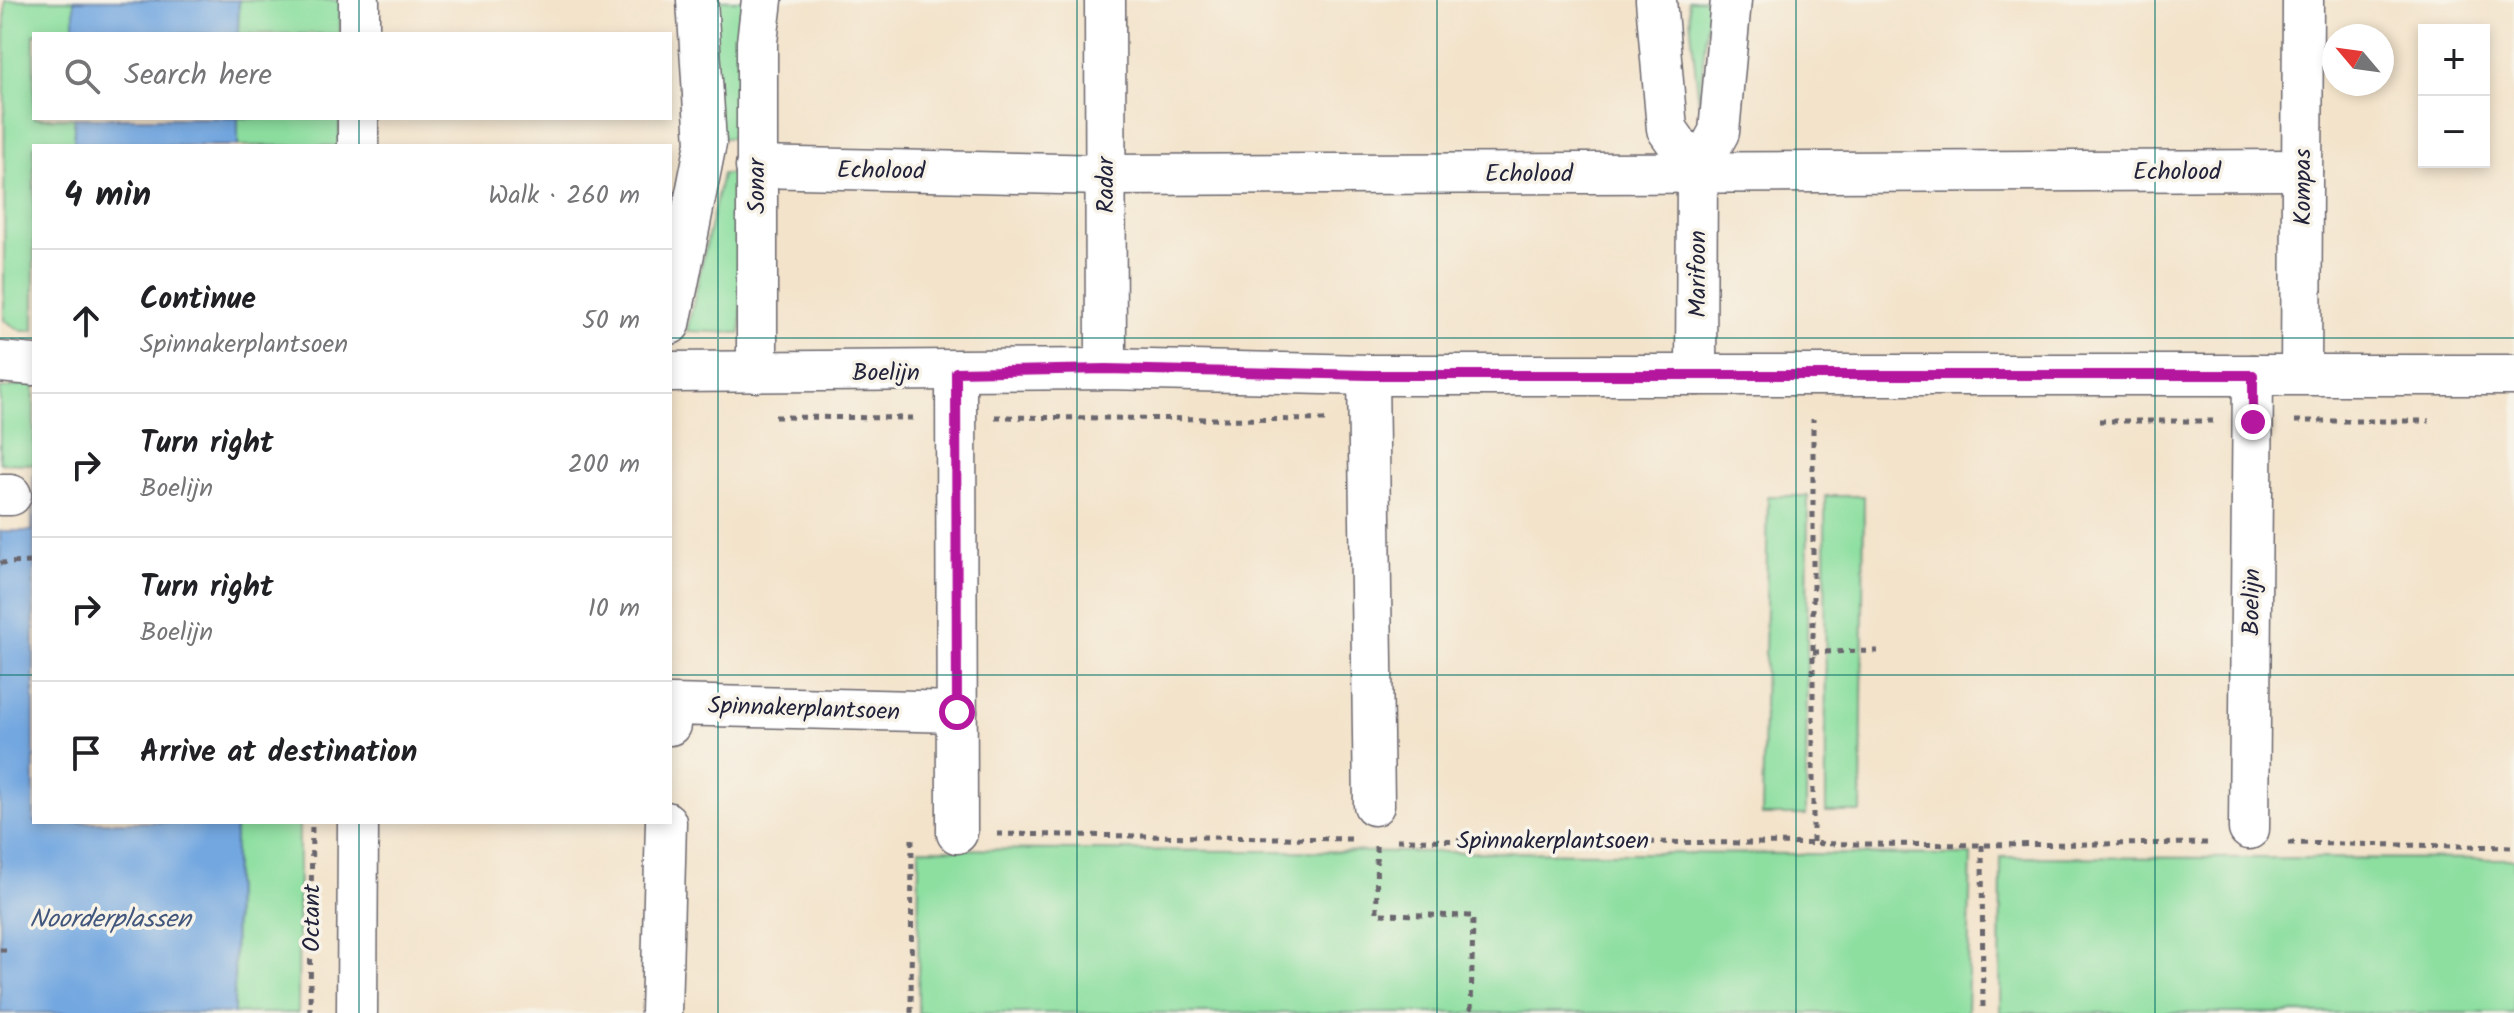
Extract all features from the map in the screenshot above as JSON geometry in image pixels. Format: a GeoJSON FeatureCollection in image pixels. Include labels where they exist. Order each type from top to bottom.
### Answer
{"type":"FeatureCollection","features":[{"type":"Feature","properties":{"kind":"street"},"geometry":{"type":"LineString","coordinates":[[359,0],[359,32]]}},
{"type":"Feature","properties":{"kind":"street"},"geometry":{"type":"LineString","coordinates":[[672,303],[685,169],[706,143],[697,0]]}},
{"type":"Feature","properties":{"kind":"street","name":"Sonar"},"geometry":{"type":"LineString","coordinates":[[757,372],[757,42],[762,0]]}},
{"type":"Feature","properties":{"kind":"street","name":"Radar"},"geometry":{"type":"LineString","coordinates":[[1105,0],[1106,369]]}},
{"type":"Feature","properties":{"kind":"street"},"geometry":{"type":"LineString","coordinates":[[1656,0],[1667,129],[1697,172]]}},
{"type":"Feature","properties":{"kind":"street","name":"Marifoon"},"geometry":{"type":"LineString","coordinates":[[1696,375],[1697,172],[1719,132],[1731,0]]}},
{"type":"Feature","properties":{"kind":"street","name":"Kompas"},"geometry":{"type":"LineString","coordinates":[[2301,374],[2303,0]]}},
{"type":"Feature","properties":{"kind":"street"},"geometry":{"type":"LineString","coordinates":[[358,120],[358,144]]}},
{"type":"Feature","properties":{"kind":"street","name":"Echolood"},"geometry":{"type":"LineString","coordinates":[[756,167],[1105,175],[2302,170]]}},
{"type":"Feature","properties":{"kind":"street","name":"Boelijn"},"geometry":{"type":"LineString","coordinates":[[672,372],[1106,369],[1368,375],[2514,375]]}},
{"type":"Feature","properties":{"kind":"street"},"geometry":{"type":"LineString","coordinates":[[956,372],[957,833]]}},
{"type":"Feature","properties":{"kind":"street"},"geometry":{"type":"LineString","coordinates":[[1368,375],[1374,822]]}},
{"type":"Feature","properties":{"kind":"street","name":"Boelijn"},"geometry":{"type":"LineString","coordinates":[[2249,829],[2253,375]]}},
{"type":"Feature","properties":{"kind":"street","name":"Spinnakerplantsoen"},"geometry":{"type":"LineString","coordinates":[[672,705],[957,712]]}},
{"type":"Feature","properties":{"kind":"street","name":"Octant"},"geometry":{"type":"LineString","coordinates":[[357,1013],[358,824]]}},
{"type":"Feature","properties":{"kind":"street"},"geometry":{"type":"LineString","coordinates":[[661,1013],[666,824]]}},
{"type":"Feature","properties":{"kind":"path"},"geometry":{"type":"LineString","coordinates":[[1813,419],[1813,842]]}},
{"type":"Feature","properties":{"kind":"path"},"geometry":{"type":"LineString","coordinates":[[0,563],[32,562]]}},
{"type":"Feature","properties":{"kind":"path"},"geometry":{"type":"LineString","coordinates":[[1813,652],[1878,651]]}},
{"type":"Feature","properties":{"kind":"path","name":"Spinnakerplantsoen"},"geometry":{"type":"LineString","coordinates":[[911,1013],[912,832],[1374,822],[1813,842],[1982,845],[1983,1013]]}},
{"type":"Feature","properties":{"kind":"path"},"geometry":{"type":"LineString","coordinates":[[1374,822],[1377,914],[1473,916],[1471,1013]]}},
{"type":"Feature","properties":{"kind":"path","name":"Octant"},"geometry":{"type":"LineString","coordinates":[[310,1013],[312,824]]}},
{"type":"Feature","properties":{"kind":"green space"},"geometry":{"type":"Polygon","coordinates":[[[5,0],[74,0],[74,32],[32,32],[32,120],[74,120],[74,144],[32,144],[32,331],[22,331],[4,320],[5,0]]]}},
{"type":"Feature","properties":{"kind":"green space"},"geometry":{"type":"Polygon","coordinates":[[[239,0],[341,0],[340,32],[238,32],[239,0]]]}},
{"type":"Feature","properties":{"kind":"green space"},"geometry":{"type":"Polygon","coordinates":[[[709,0],[753,0],[748,138],[719,138],[709,0]]]}},
{"type":"Feature","properties":{"kind":"green space"},"geometry":{"type":"Polygon","coordinates":[[[1688,0],[1709,0],[1699,104],[1688,0]]]}},
{"type":"Feature","properties":{"kind":"green space"},"geometry":{"type":"Polygon","coordinates":[[[238,120],[340,120],[339,144],[238,144],[238,120]]]}},
{"type":"Feature","properties":{"kind":"green space"},"geometry":{"type":"Polygon","coordinates":[[[722,174],[745,174],[741,333],[687,331],[722,174]]]}},
{"type":"Feature","properties":{"kind":"green space"},"geometry":{"type":"Polygon","coordinates":[[[32,385],[32,464],[0,463],[0,389],[32,385]]]}},
{"type":"Feature","properties":{"kind":"green space"},"geometry":{"type":"Polygon","coordinates":[[[1768,496],[1808,496],[1806,815],[1762,815],[1768,496]]]}},
{"type":"Feature","properties":{"kind":"green space"},"geometry":{"type":"Polygon","coordinates":[[[1825,496],[1864,496],[1861,812],[1826,812],[1825,496]]]}},
{"type":"Feature","properties":{"kind":"green space"},"geometry":{"type":"Polygon","coordinates":[[[235,824],[299,824],[298,1013],[234,1013],[235,824]]]}},
{"type":"Feature","properties":{"kind":"green space"},"geometry":{"type":"Polygon","coordinates":[[[919,849],[1971,855],[1967,1013],[918,1013],[919,849]]]}},
{"type":"Feature","properties":{"kind":"green space"},"geometry":{"type":"Polygon","coordinates":[[[2001,857],[2514,859],[2514,1013],[2000,1013],[2001,857]]]}},
{"type":"Feature","properties":{"kind":"water"},"geometry":{"type":"Polygon","coordinates":[[[74,0],[239,0],[238,32],[74,32],[74,0]]]}},
{"type":"Feature","properties":{"kind":"water"},"geometry":{"type":"Polygon","coordinates":[[[74,120],[238,120],[238,144],[74,144],[74,120]]]}},
{"type":"Feature","properties":{"kind":"water","name":"Noorderplassen"},"geometry":{"type":"Polygon","coordinates":[[[0,531],[32,531],[32,824],[235,824],[234,1013],[0,1013],[0,531]]]}},
{"type":"Feature","properties":{"kind":"route"},"geometry":{"type":"LineString","coordinates":[[957,712],[956,372],[1106,369],[1368,375],[2253,375],[2253,422]]}}]}
